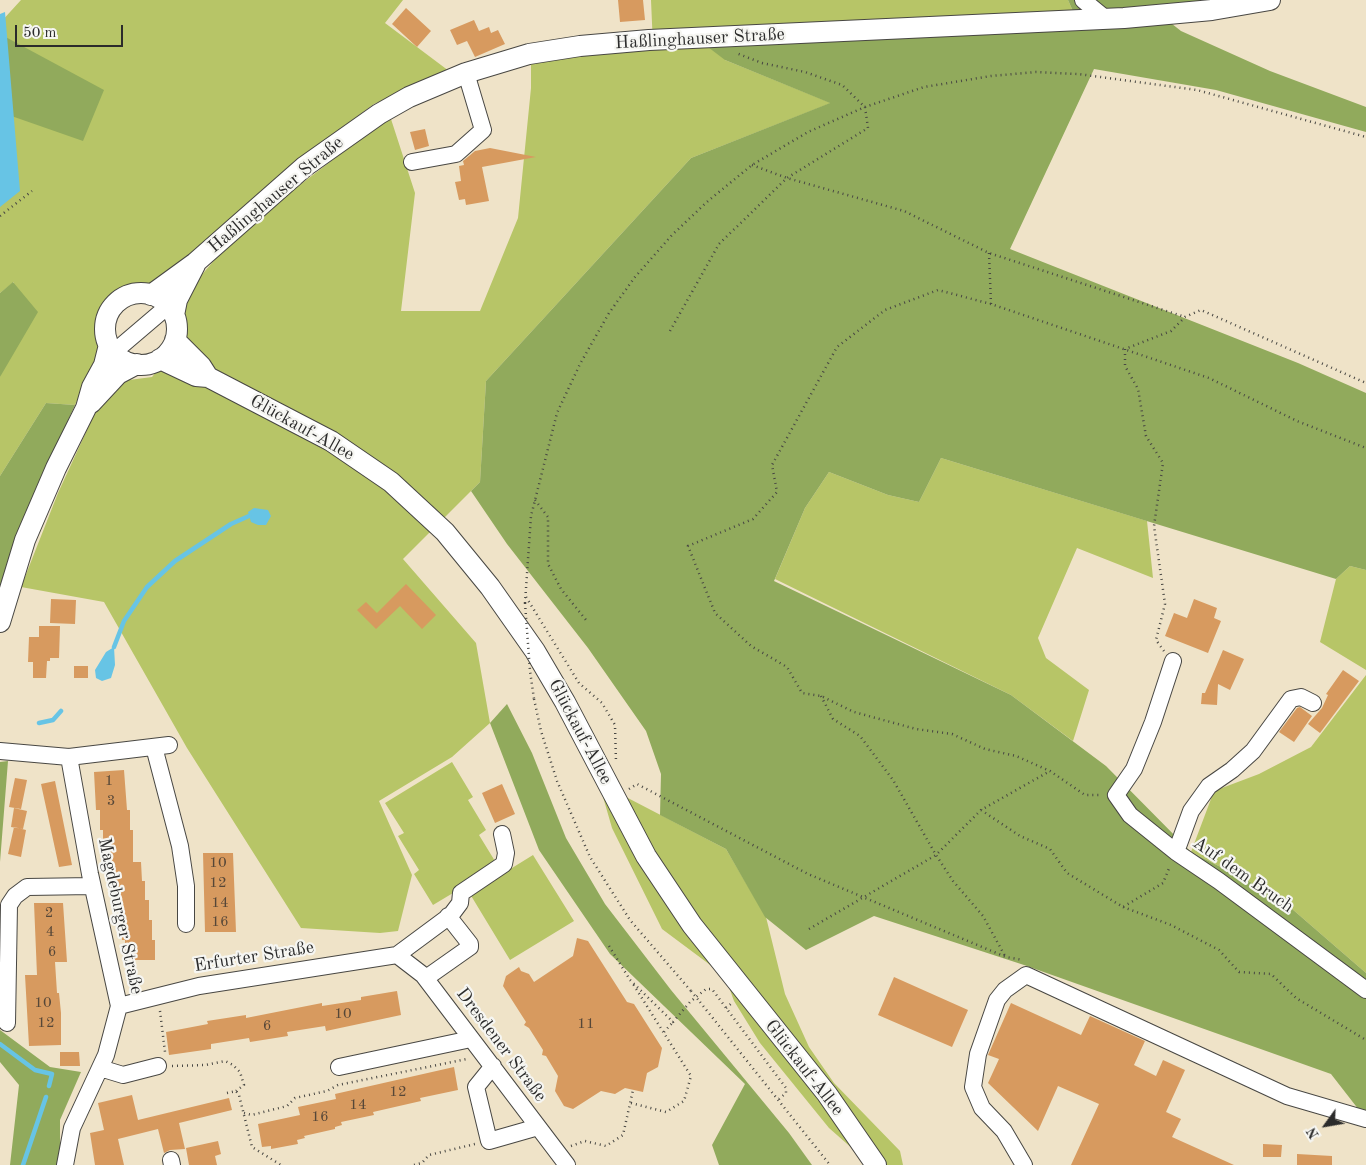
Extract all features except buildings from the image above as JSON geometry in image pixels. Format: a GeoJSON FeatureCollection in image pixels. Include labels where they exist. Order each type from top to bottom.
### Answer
{"type":"FeatureCollection","features":[{"type":"Feature","properties":{"kind":"main road","name":"Haßlinghauser Straße"},"geometry":{"type":"LineString","coordinates":[[164,305],[196,263],[304,167],[341,139],[409,97],[466,73],[529,54],[580,46],[650,40],[1106,19],[1212,10],[1270,0]]}},
{"type":"Feature","properties":{"kind":"main road","name":"Haßlinghauser Straße"},"geometry":{"type":"LineString","coordinates":[[164,305],[177,300],[196,263]]}},
{"type":"Feature","properties":{"kind":"main road"},"geometry":{"type":"LineString","coordinates":[[135,294],[164,305],[176,332],[175,340],[169,351],[153,363],[136,364],[124,360],[111,348],[105,328],[109,312],[120,300],[135,294]]}},
{"type":"Feature","properties":{"kind":"main road","name":"Glückauf-Allee"},"geometry":{"type":"LineString","coordinates":[[175,340],[201,366],[208,377]]}},
{"type":"Feature","properties":{"kind":"main road"},"geometry":{"type":"LineString","coordinates":[[0,622],[25,540],[56,468],[86,408],[92,387],[111,348]]}},
{"type":"Feature","properties":{"kind":"main road","name":"Glückauf-Allee"},"geometry":{"type":"LineString","coordinates":[[160,359],[196,376],[208,377],[331,441],[391,482],[445,532],[490,587],[535,651],[565,702],[646,856],[692,925],[827,1094],[876,1165]]}},
{"type":"Feature","properties":{"kind":"main road"},"geometry":{"type":"LineString","coordinates":[[86,408],[118,374],[136,364]]}},
{"type":"Feature","properties":{"kind":"street"},"geometry":{"type":"LineString","coordinates":[[1083,0],[1106,19]]}},
{"type":"Feature","properties":{"kind":"street"},"geometry":{"type":"LineString","coordinates":[[412,162],[456,154],[482,130],[466,73]]}},
{"type":"Feature","properties":{"kind":"street"},"geometry":{"type":"LineString","coordinates":[[111,348],[164,305]]}},
{"type":"Feature","properties":{"kind":"street"},"geometry":{"type":"LineString","coordinates":[[1173,661],[1153,722],[1134,769],[1116,794],[1130,815],[1176,852]]}},
{"type":"Feature","properties":{"kind":"street","name":"Auf dem Bruch"},"geometry":{"type":"LineString","coordinates":[[1313,703],[1301,697],[1291,699],[1253,751],[1232,770],[1209,786],[1191,811],[1176,852],[1227,886],[1366,990]]}},
{"type":"Feature","properties":{"kind":"street"},"geometry":{"type":"LineString","coordinates":[[0,751],[69,757],[162,746],[186,886],[186,924]]}},
{"type":"Feature","properties":{"kind":"street","name":"Magdeburger Straße"},"geometry":{"type":"LineString","coordinates":[[65,1165],[72,1128],[106,1056],[119,1006],[92,886],[69,757]]}},
{"type":"Feature","properties":{"kind":"street"},"geometry":{"type":"LineString","coordinates":[[397,955],[448,916],[460,903],[461,893],[504,864],[506,853],[502,834]]}},
{"type":"Feature","properties":{"kind":"street"},"geometry":{"type":"LineString","coordinates":[[7,1023],[9,905],[15,896],[27,887],[92,886]]}},
{"type":"Feature","properties":{"kind":"street"},"geometry":{"type":"LineString","coordinates":[[426,978],[470,947],[470,944],[448,916]]}},
{"type":"Feature","properties":{"kind":"street","name":"Erfurter Straße"},"geometry":{"type":"LineString","coordinates":[[119,1006],[198,986],[397,955]]}},
{"type":"Feature","properties":{"kind":"street","name":"Dresdener Straße"},"geometry":{"type":"LineString","coordinates":[[397,955],[426,978],[563,1160]]}},
{"type":"Feature","properties":{"kind":"street"},"geometry":{"type":"LineString","coordinates":[[1024,1165],[1004,1131],[982,1108],[973,1087],[978,1054],[997,1000],[1025,968],[1287,1096],[1366,1119]]}},
{"type":"Feature","properties":{"kind":"street"},"geometry":{"type":"LineString","coordinates":[[339,1067],[471,1039]]}},
{"type":"Feature","properties":{"kind":"street"},"geometry":{"type":"LineString","coordinates":[[488,1061],[476,1087],[489,1141],[538,1127]]}},
{"type":"Feature","properties":{"kind":"street"},"geometry":{"type":"LineString","coordinates":[[100,1068],[122,1076],[162,1066]]}},
{"type":"Feature","properties":{"kind":"path"},"geometry":{"type":"LineString","coordinates":[[670,331],[719,244],[787,178],[868,128],[865,107],[842,85],[737,54],[718,37]]}},
{"type":"Feature","properties":{"kind":"path"},"geometry":{"type":"LineString","coordinates":[[830,1165],[700,1002],[630,920],[590,858],[557,782],[541,731],[530,671],[525,603],[531,516],[557,414],[580,364],[609,313],[635,278],[672,235],[708,201],[752,165],[808,132],[865,107],[924,87],[991,76],[1036,72],[1078,74],[1197,90],[1366,137]]}},
{"type":"Feature","properties":{"kind":"path"},"geometry":{"type":"LineString","coordinates":[[752,165],[787,178],[904,211],[988,253],[1185,317]]}},
{"type":"Feature","properties":{"kind":"path"},"geometry":{"type":"LineString","coordinates":[[0,216],[32,191]]}},
{"type":"Feature","properties":{"kind":"path"},"geometry":{"type":"LineString","coordinates":[[988,253],[991,304]]}},
{"type":"Feature","properties":{"kind":"path"},"geometry":{"type":"LineString","coordinates":[[1116,794],[1085,795],[1050,771],[1016,756],[985,749],[952,734],[916,729],[854,712],[821,696],[802,693],[787,667],[751,646],[715,613],[688,546],[753,519],[777,492],[772,465],[837,347],[885,310],[938,290],[991,304],[1209,378],[1297,421],[1366,448]]}},
{"type":"Feature","properties":{"kind":"path"},"geometry":{"type":"LineString","coordinates":[[1126,349],[1171,332],[1185,317],[1201,310],[1366,384]]}},
{"type":"Feature","properties":{"kind":"path"},"geometry":{"type":"LineString","coordinates":[[1126,349],[1125,366],[1138,389],[1146,436],[1163,463],[1154,526],[1166,604],[1156,640],[1173,661]]}},
{"type":"Feature","properties":{"kind":"path"},"geometry":{"type":"LineString","coordinates":[[535,500],[548,517],[548,564],[561,589],[586,620]]}},
{"type":"Feature","properties":{"kind":"path"},"geometry":{"type":"LineString","coordinates":[[526,595],[579,683],[602,703],[615,725],[617,767]]}},
{"type":"Feature","properties":{"kind":"path"},"geometry":{"type":"LineString","coordinates":[[821,696],[833,719],[860,736],[894,780],[936,856],[953,881],[983,916],[1006,957]]}},
{"type":"Feature","properties":{"kind":"path"},"geometry":{"type":"LineString","coordinates":[[809,929],[936,856],[981,810],[1050,771]]}},
{"type":"Feature","properties":{"kind":"path"},"geometry":{"type":"LineString","coordinates":[[627,790],[637,784],[808,874],[1006,957],[1025,968]]}},
{"type":"Feature","properties":{"kind":"path"},"geometry":{"type":"LineString","coordinates":[[981,810],[1020,836],[1050,849],[1067,873],[1123,907],[1171,925],[1219,950],[1239,972],[1271,974],[1296,998],[1366,1040]]}},
{"type":"Feature","properties":{"kind":"path"},"geometry":{"type":"LineString","coordinates":[[1123,907],[1163,883],[1176,852]]}},
{"type":"Feature","properties":{"kind":"path"},"geometry":{"type":"LineString","coordinates":[[609,946],[691,1076],[684,1100],[666,1112],[631,1103]]}},
{"type":"Feature","properties":{"kind":"path"},"geometry":{"type":"LineString","coordinates":[[630,980],[673,1022]]}},
{"type":"Feature","properties":{"kind":"path"},"geometry":{"type":"LineString","coordinates":[[664,1032],[700,994],[706,989],[712,989],[786,1088],[786,1094],[779,1099]]}},
{"type":"Feature","properties":{"kind":"path"},"geometry":{"type":"LineString","coordinates":[[156,996],[162,1066],[206,1065],[225,1061],[233,1065],[240,1072],[244,1085],[236,1092],[227,1093]]}},
{"type":"Feature","properties":{"kind":"path"},"geometry":{"type":"LineString","coordinates":[[244,1113],[252,1115],[287,1106],[295,1098],[327,1091],[338,1085],[488,1061]]}},
{"type":"Feature","properties":{"kind":"path"},"geometry":{"type":"LineString","coordinates":[[563,1160],[576,1142],[585,1141],[606,1146],[615,1142],[623,1135],[633,1090]]}},
{"type":"Feature","properties":{"kind":"path"},"geometry":{"type":"LineString","coordinates":[[236,1092],[244,1113],[252,1147],[281,1165]]}},
{"type":"Feature","properties":{"kind":"path"},"geometry":{"type":"LineString","coordinates":[[414,1165],[422,1163],[429,1155],[489,1141]]}},
{"type":"Feature","properties":{"kind":"green space"},"geometry":{"type":"Polygon","coordinates":[[[21,0],[403,0],[385,23],[449,71],[374,104],[301,158],[232,217],[162,282],[151,286],[138,285],[121,289],[109,296],[101,306],[95,320],[99,350],[97,360],[75,405],[46,403],[0,476],[0,377],[14,282],[0,293],[0,23],[21,0]]]}},
{"type":"Feature","properties":{"kind":"green space"},"geometry":{"type":"Polygon","coordinates":[[[651,0],[1068,0],[1075,16],[725,60],[831,103],[691,158],[486,381],[480,482],[403,559],[476,643],[490,723],[452,757],[379,801],[412,875],[398,931],[380,933],[301,928],[187,748],[104,602],[21,587],[58,493],[98,406],[112,389],[129,380],[152,377],[185,336],[184,317],[187,292],[217,257],[254,220],[390,116],[415,193],[401,311],[480,311],[518,218],[531,88],[531,61],[653,46],[651,0]]]}},
{"type":"Feature","properties":{"kind":"green space"},"geometry":{"type":"Polygon","coordinates":[[[1068,0],[1228,0],[1075,16],[1068,0]]]}},
{"type":"Feature","properties":{"kind":"green space"},"geometry":{"type":"Polygon","coordinates":[[[1167,20],[1181,31],[1270,71],[1366,107],[1366,132],[1216,90],[1094,69],[1010,249],[1298,363],[1366,393],[1366,570],[1350,566],[1336,579],[941,458],[919,502],[888,495],[829,472],[805,508],[774,581],[1011,695],[1106,766],[1191,852],[1276,895],[1366,973],[1366,1119],[1331,1074],[1024,965],[874,916],[806,950],[765,917],[726,849],[660,815],[661,774],[646,731],[588,648],[507,544],[471,491],[480,482],[486,381],[691,158],[830,103],[725,60],[704,44],[1167,20]]]}},
{"type":"Feature","properties":{"kind":"green space"},"geometry":{"type":"Polygon","coordinates":[[[0,34],[104,90],[83,141],[0,112],[0,34]]]}},
{"type":"Feature","properties":{"kind":"green space"},"geometry":{"type":"Polygon","coordinates":[[[13,282],[38,312],[0,377],[0,293],[13,282]]]}},
{"type":"Feature","properties":{"kind":"green space"},"geometry":{"type":"Polygon","coordinates":[[[46,403],[75,405],[48,464],[0,588],[0,476],[46,403]]]}},
{"type":"Feature","properties":{"kind":"green space"},"geometry":{"type":"Polygon","coordinates":[[[941,458],[1147,521],[1153,578],[1077,548],[1038,638],[1046,658],[1089,690],[1073,741],[1011,695],[775,579],[805,508],[829,472],[888,495],[919,502],[941,458]]]}},
{"type":"Feature","properties":{"kind":"green space"},"geometry":{"type":"Polygon","coordinates":[[[1350,566],[1366,570],[1366,670],[1320,642],[1336,579],[1350,566]]]}},
{"type":"Feature","properties":{"kind":"green space"},"geometry":{"type":"Polygon","coordinates":[[[1366,675],[1366,973],[1276,895],[1191,852],[1214,791],[1259,774],[1311,747],[1366,675]]]}},
{"type":"Feature","properties":{"kind":"green space"},"geometry":{"type":"Polygon","coordinates":[[[507,704],[532,753],[566,838],[605,904],[671,990],[789,1133],[812,1165],[719,1165],[712,1145],[745,1084],[610,954],[539,850],[490,723],[507,704]]]}},
{"type":"Feature","properties":{"kind":"green space"},"geometry":{"type":"Polygon","coordinates":[[[8,761],[0,862],[0,762],[8,761]]]}},
{"type":"Feature","properties":{"kind":"green space"},"geometry":{"type":"Polygon","coordinates":[[[452,762],[473,797],[468,800],[486,830],[479,835],[498,866],[433,905],[414,874],[419,870],[398,836],[404,833],[385,803],[452,762]]]}},
{"type":"Feature","properties":{"kind":"green space"},"geometry":{"type":"Polygon","coordinates":[[[599,783],[726,849],[766,917],[785,994],[809,1047],[834,1083],[900,1151],[903,1165],[871,1165],[829,1128],[760,1043],[734,1001],[725,976],[662,929],[612,828],[599,783]]]}},
{"type":"Feature","properties":{"kind":"green space"},"geometry":{"type":"Polygon","coordinates":[[[533,855],[574,921],[510,960],[470,894],[533,855]]]}},
{"type":"Feature","properties":{"kind":"green space"},"geometry":{"type":"Polygon","coordinates":[[[0,1030],[50,1067],[81,1072],[60,1120],[60,1165],[10,1165],[19,1085],[0,1062],[0,1030]]]}},
{"type":"Feature","properties":{"kind":"water"},"geometry":{"type":"Polygon","coordinates":[[[5,12],[20,191],[0,207],[0,14],[5,12]]]}},
{"type":"Feature","properties":{"kind":"water"},"geometry":{"type":"Polygon","coordinates":[[[254,508],[268,510],[271,516],[266,525],[258,525],[251,522],[248,512],[254,508]]]}},
{"type":"Feature","properties":{"kind":"water"},"geometry":{"type":"Polygon","coordinates":[[[114,647],[115,665],[111,678],[102,681],[96,678],[95,670],[106,652],[114,647]]]}},
{"type":"Feature","properties":{"kind":"waterway"},"geometry":{"type":"LineString","coordinates":[[114,647],[124,621],[147,587],[175,561],[231,524],[249,516]]}},
{"type":"Feature","properties":{"kind":"waterway"},"geometry":{"type":"LineString","coordinates":[[39,723],[53,720],[61,711]]}},
{"type":"Feature","properties":{"kind":"waterway"},"geometry":{"type":"LineString","coordinates":[[0,1044],[35,1070],[52,1074],[49,1086]]}},
{"type":"Feature","properties":{"kind":"waterway"},"geometry":{"type":"LineString","coordinates":[[23,1165],[46,1097]]}}]}
